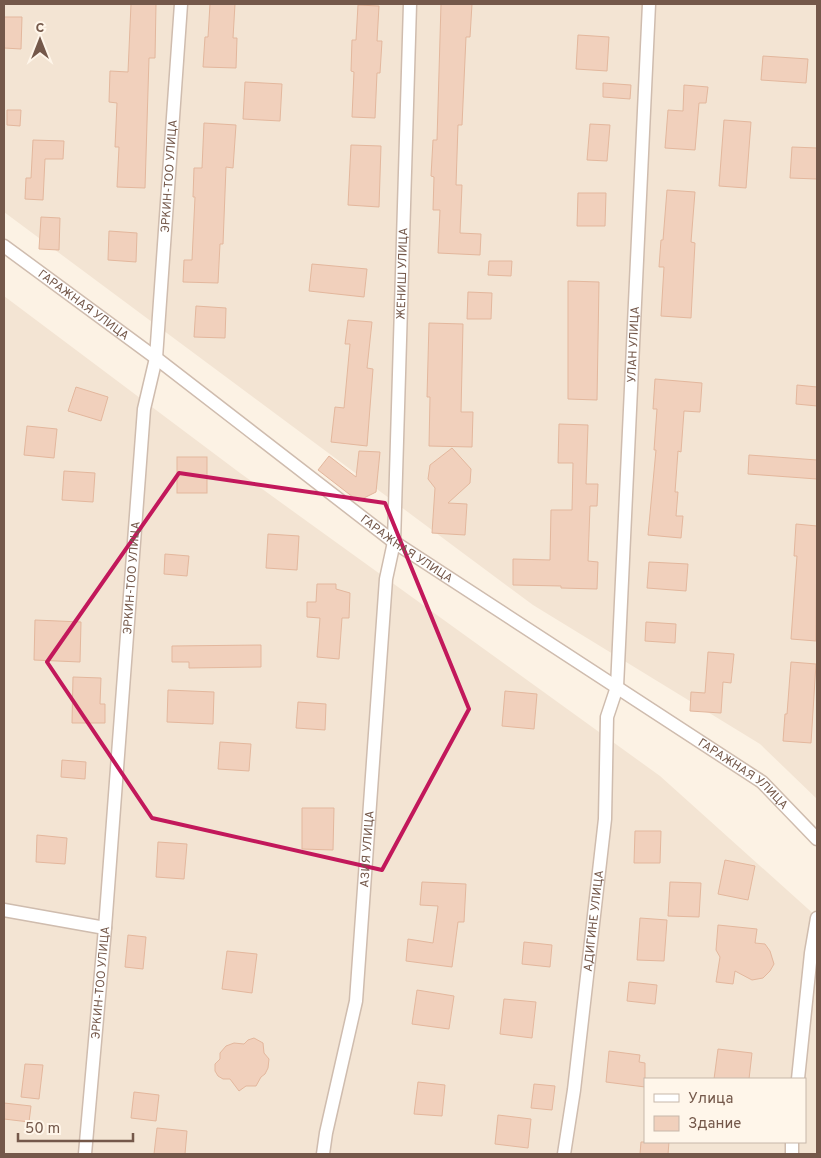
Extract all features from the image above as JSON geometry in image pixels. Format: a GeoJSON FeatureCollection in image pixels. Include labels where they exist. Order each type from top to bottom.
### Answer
{"type":"FeatureCollection","features":[{"type":"Feature","properties":{"kind":"street","name":"ЭРКИН-ТОО УЛИЦА"},"geometry":{"type":"LineString","coordinates":[[85,1154],[105,928],[144,409],[156,358],[181,4]]}},
{"type":"Feature","properties":{"kind":"street","name":"ЖЕНИШ УЛИЦА"},"geometry":{"type":"LineString","coordinates":[[394,542],[410,4]]}},
{"type":"Feature","properties":{"kind":"street","name":"УЛАН УЛИЦА"},"geometry":{"type":"LineString","coordinates":[[617,687],[649,4]]}},
{"type":"Feature","properties":{"kind":"street","name":"ГАРАЖНАЯ УЛИЦА"},"geometry":{"type":"LineString","coordinates":[[4,246],[156,358],[394,542],[762,782],[817,838]]}},
{"type":"Feature","properties":{"kind":"street","name":"АЗИЯ УЛИЦА"},"geometry":{"type":"LineString","coordinates":[[323,1154],[356,1001],[386,579],[394,542]]}},
{"type":"Feature","properties":{"kind":"street","name":"АДИГИНЕ УЛИЦА"},"geometry":{"type":"LineString","coordinates":[[564,1154],[574,1090],[605,819],[607,717],[617,687]]}},
{"type":"Feature","properties":{"kind":"street"},"geometry":{"type":"LineString","coordinates":[[4,910],[105,928]]}},
{"type":"Feature","properties":{"kind":"street"},"geometry":{"type":"LineString","coordinates":[[798,1078],[811,953],[817,918]]}},
{"type":"Feature","properties":{"kind":"highlighted area"},"geometry":{"type":"Polygon","coordinates":[[[179,473],[385,503],[469,709],[382,870],[152,818],[47,662],[179,473]]]}},
{"type":"Feature","properties":{"kind":"shaded area"},"geometry":{"type":"Polygon","coordinates":[[[4,4],[817,4],[817,799],[760,744],[533,605],[4,212],[4,4]]]}},
{"type":"Feature","properties":{"kind":"shaded area"},"geometry":{"type":"Polygon","coordinates":[[[4,296],[240,473],[660,776],[817,917],[817,1154],[4,1154],[4,296]]]}},
{"type":"Feature","properties":{"kind":"building"},"geometry":{"type":"Polygon","coordinates":[[[131,4],[156,4],[155,58],[149,58],[145,188],[117,187],[119,147],[115,147],[117,103],[109,102],[110,71],[128,72],[131,4]]]}},
{"type":"Feature","properties":{"kind":"building"},"geometry":{"type":"Polygon","coordinates":[[[210,4],[235,4],[233,38],[237,38],[236,68],[203,67],[205,37],[208,37],[210,4]]]}},
{"type":"Feature","properties":{"kind":"building"},"geometry":{"type":"Polygon","coordinates":[[[441,4],[472,4],[470,37],[466,37],[462,125],[458,125],[456,185],[462,185],[460,233],[481,234],[480,255],[438,253],[440,210],[433,210],[434,177],[431,176],[433,140],[437,140],[441,4]]]}},
{"type":"Feature","properties":{"kind":"building"},"geometry":{"type":"Polygon","coordinates":[[[358,5],[379,6],[377,41],[382,41],[380,73],[377,73],[375,118],[352,117],[354,72],[351,71],[352,40],[356,40],[358,5]]]}},
{"type":"Feature","properties":{"kind":"building"},"geometry":{"type":"Polygon","coordinates":[[[4,17],[22,17],[21,49],[4,48],[4,17]]]}},
{"type":"Feature","properties":{"kind":"building"},"geometry":{"type":"Polygon","coordinates":[[[578,35],[609,37],[607,71],[576,69],[578,35]]]}},
{"type":"Feature","properties":{"kind":"building"},"geometry":{"type":"Polygon","coordinates":[[[763,56],[808,59],[806,83],[761,80],[763,56]]]}},
{"type":"Feature","properties":{"kind":"building"},"geometry":{"type":"Polygon","coordinates":[[[245,82],[282,84],[280,121],[243,119],[245,82]]]}},
{"type":"Feature","properties":{"kind":"building"},"geometry":{"type":"Polygon","coordinates":[[[603,83],[631,85],[630,99],[603,97],[603,83]]]}},
{"type":"Feature","properties":{"kind":"building"},"geometry":{"type":"Polygon","coordinates":[[[684,85],[708,87],[706,103],[699,103],[695,150],[665,148],[668,110],[683,111],[684,85]]]}},
{"type":"Feature","properties":{"kind":"building"},"geometry":{"type":"Polygon","coordinates":[[[7,110],[21,110],[20,126],[7,125],[7,110]]]}},
{"type":"Feature","properties":{"kind":"building"},"geometry":{"type":"Polygon","coordinates":[[[724,120],[751,122],[746,188],[719,186],[724,120]]]}},
{"type":"Feature","properties":{"kind":"building"},"geometry":{"type":"Polygon","coordinates":[[[204,123],[236,125],[233,168],[226,167],[223,244],[220,244],[218,283],[183,282],[184,260],[192,260],[195,197],[193,197],[194,168],[202,168],[204,123]]]}},
{"type":"Feature","properties":{"kind":"building"},"geometry":{"type":"Polygon","coordinates":[[[590,124],[610,125],[607,161],[587,160],[590,124]]]}},
{"type":"Feature","properties":{"kind":"building"},"geometry":{"type":"Polygon","coordinates":[[[33,140],[64,141],[63,159],[45,159],[43,200],[25,199],[26,178],[31,178],[33,140]]]}},
{"type":"Feature","properties":{"kind":"building"},"geometry":{"type":"Polygon","coordinates":[[[351,145],[381,146],[379,207],[348,205],[351,145]]]}},
{"type":"Feature","properties":{"kind":"building"},"geometry":{"type":"Polygon","coordinates":[[[792,147],[817,148],[817,179],[790,178],[792,147]]]}},
{"type":"Feature","properties":{"kind":"building"},"geometry":{"type":"Polygon","coordinates":[[[667,190],[695,192],[691,242],[695,243],[691,318],[661,316],[664,267],[659,267],[667,190]]]}},
{"type":"Feature","properties":{"kind":"building"},"geometry":{"type":"Polygon","coordinates":[[[578,193],[606,193],[605,226],[577,226],[578,193]]]}},
{"type":"Feature","properties":{"kind":"building"},"geometry":{"type":"Polygon","coordinates":[[[41,217],[60,218],[59,250],[39,249],[41,217]]]}},
{"type":"Feature","properties":{"kind":"building"},"geometry":{"type":"Polygon","coordinates":[[[109,231],[137,233],[136,262],[108,260],[109,231]]]}},
{"type":"Feature","properties":{"kind":"building"},"geometry":{"type":"Polygon","coordinates":[[[489,261],[512,261],[511,276],[488,275],[489,261]]]}},
{"type":"Feature","properties":{"kind":"building"},"geometry":{"type":"Polygon","coordinates":[[[312,264],[367,269],[364,297],[309,291],[312,264]]]}},
{"type":"Feature","properties":{"kind":"building"},"geometry":{"type":"Polygon","coordinates":[[[568,281],[599,282],[597,400],[568,399],[568,281]]]}},
{"type":"Feature","properties":{"kind":"building"},"geometry":{"type":"Polygon","coordinates":[[[468,292],[492,293],[491,319],[467,319],[468,292]]]}},
{"type":"Feature","properties":{"kind":"building"},"geometry":{"type":"Polygon","coordinates":[[[196,306],[226,308],[225,338],[194,337],[196,306]]]}},
{"type":"Feature","properties":{"kind":"building"},"geometry":{"type":"Polygon","coordinates":[[[348,320],[372,322],[367,368],[373,369],[367,446],[331,442],[335,407],[344,408],[350,344],[345,344],[348,320]]]}},
{"type":"Feature","properties":{"kind":"building"},"geometry":{"type":"Polygon","coordinates":[[[429,323],[463,324],[461,412],[473,412],[472,447],[429,446],[430,397],[427,397],[429,323]]]}},
{"type":"Feature","properties":{"kind":"building"},"geometry":{"type":"Polygon","coordinates":[[[655,379],[702,383],[700,412],[684,411],[681,452],[678,451],[675,492],[678,492],[676,516],[683,516],[681,538],[648,535],[656,450],[654,450],[657,409],[653,409],[655,379]]]}},
{"type":"Feature","properties":{"kind":"building"},"geometry":{"type":"Polygon","coordinates":[[[797,385],[817,387],[817,406],[796,404],[797,385]]]}},
{"type":"Feature","properties":{"kind":"building"},"geometry":{"type":"Polygon","coordinates":[[[76,387],[108,397],[101,421],[68,411],[76,387]]]}},
{"type":"Feature","properties":{"kind":"building"},"geometry":{"type":"Polygon","coordinates":[[[559,424],[588,425],[586,484],[598,484],[597,506],[590,506],[588,561],[598,562],[597,589],[513,585],[513,559],[550,560],[551,510],[572,510],[573,463],[558,463],[559,424]]]}},
{"type":"Feature","properties":{"kind":"building"},"geometry":{"type":"Polygon","coordinates":[[[27,426],[57,429],[54,458],[24,455],[27,426]]]}},
{"type":"Feature","properties":{"kind":"building"},"geometry":{"type":"Polygon","coordinates":[[[452,448],[471,469],[470,483],[448,503],[467,504],[465,535],[432,533],[435,488],[428,479],[430,465],[452,448]]]}},
{"type":"Feature","properties":{"kind":"building"},"geometry":{"type":"Polygon","coordinates":[[[359,451],[380,452],[376,492],[358,501],[318,470],[329,456],[356,477],[359,451]]]}},
{"type":"Feature","properties":{"kind":"building"},"geometry":{"type":"Polygon","coordinates":[[[749,455],[817,460],[817,479],[748,474],[749,455]]]}},
{"type":"Feature","properties":{"kind":"building"},"geometry":{"type":"Polygon","coordinates":[[[177,457],[207,457],[207,493],[177,493],[177,457]]]}},
{"type":"Feature","properties":{"kind":"building"},"geometry":{"type":"Polygon","coordinates":[[[64,471],[95,473],[93,502],[62,500],[64,471]]]}},
{"type":"Feature","properties":{"kind":"building"},"geometry":{"type":"Polygon","coordinates":[[[796,524],[817,526],[816,641],[791,639],[797,556],[794,556],[796,524]]]}},
{"type":"Feature","properties":{"kind":"building"},"geometry":{"type":"Polygon","coordinates":[[[268,534],[299,536],[297,570],[266,568],[268,534]]]}},
{"type":"Feature","properties":{"kind":"building"},"geometry":{"type":"Polygon","coordinates":[[[165,554],[189,556],[187,576],[164,574],[165,554]]]}},
{"type":"Feature","properties":{"kind":"building"},"geometry":{"type":"Polygon","coordinates":[[[649,562],[688,564],[686,591],[647,588],[649,562]]]}},
{"type":"Feature","properties":{"kind":"building"},"geometry":{"type":"Polygon","coordinates":[[[317,584],[336,584],[336,589],[350,593],[349,618],[342,618],[339,659],[317,657],[320,618],[307,617],[307,602],[316,602],[317,584]]]}},
{"type":"Feature","properties":{"kind":"building"},"geometry":{"type":"Polygon","coordinates":[[[35,620],[81,622],[80,662],[34,660],[35,620]]]}},
{"type":"Feature","properties":{"kind":"building"},"geometry":{"type":"Polygon","coordinates":[[[646,622],[676,624],[675,643],[645,641],[646,622]]]}},
{"type":"Feature","properties":{"kind":"building"},"geometry":{"type":"Polygon","coordinates":[[[261,645],[261,667],[189,668],[189,662],[172,662],[172,646],[261,645]]]}},
{"type":"Feature","properties":{"kind":"building"},"geometry":{"type":"Polygon","coordinates":[[[708,652],[734,654],[731,683],[723,682],[721,713],[690,711],[691,692],[705,693],[708,652]]]}},
{"type":"Feature","properties":{"kind":"building"},"geometry":{"type":"Polygon","coordinates":[[[791,662],[816,664],[811,743],[783,741],[791,662]]]}},
{"type":"Feature","properties":{"kind":"building"},"geometry":{"type":"Polygon","coordinates":[[[73,677],[101,678],[100,704],[105,704],[105,723],[72,723],[73,677]]]}},
{"type":"Feature","properties":{"kind":"building"},"geometry":{"type":"Polygon","coordinates":[[[168,690],[214,692],[213,724],[167,722],[168,690]]]}},
{"type":"Feature","properties":{"kind":"building"},"geometry":{"type":"Polygon","coordinates":[[[505,691],[537,694],[534,729],[502,726],[505,691]]]}},
{"type":"Feature","properties":{"kind":"building"},"geometry":{"type":"Polygon","coordinates":[[[298,702],[326,704],[325,730],[296,728],[298,702]]]}},
{"type":"Feature","properties":{"kind":"building"},"geometry":{"type":"Polygon","coordinates":[[[220,742],[251,744],[249,771],[218,769],[220,742]]]}},
{"type":"Feature","properties":{"kind":"building"},"geometry":{"type":"Polygon","coordinates":[[[62,760],[86,762],[85,779],[61,777],[62,760]]]}},
{"type":"Feature","properties":{"kind":"building"},"geometry":{"type":"Polygon","coordinates":[[[302,808],[334,808],[333,850],[302,849],[302,808]]]}},
{"type":"Feature","properties":{"kind":"building"},"geometry":{"type":"Polygon","coordinates":[[[635,831],[661,831],[660,863],[634,863],[635,831]]]}},
{"type":"Feature","properties":{"kind":"building"},"geometry":{"type":"Polygon","coordinates":[[[37,835],[67,838],[65,864],[36,862],[37,835]]]}},
{"type":"Feature","properties":{"kind":"building"},"geometry":{"type":"Polygon","coordinates":[[[158,842],[187,844],[184,879],[156,877],[158,842]]]}},
{"type":"Feature","properties":{"kind":"building"},"geometry":{"type":"Polygon","coordinates":[[[725,860],[755,866],[748,900],[718,894],[725,860]]]}},
{"type":"Feature","properties":{"kind":"building"},"geometry":{"type":"Polygon","coordinates":[[[422,882],[466,884],[464,922],[458,922],[452,967],[406,961],[408,939],[433,943],[438,906],[420,905],[422,882]]]}},
{"type":"Feature","properties":{"kind":"building"},"geometry":{"type":"Polygon","coordinates":[[[670,882],[701,883],[699,917],[668,916],[670,882]]]}},
{"type":"Feature","properties":{"kind":"building"},"geometry":{"type":"Polygon","coordinates":[[[640,918],[667,920],[664,961],[637,960],[640,918]]]}},
{"type":"Feature","properties":{"kind":"building"},"geometry":{"type":"Polygon","coordinates":[[[718,925],[757,929],[755,943],[765,944],[770,951],[774,964],[763,978],[752,980],[735,971],[733,984],[716,982],[720,957],[716,950],[718,925]]]}},
{"type":"Feature","properties":{"kind":"building"},"geometry":{"type":"Polygon","coordinates":[[[128,935],[146,937],[143,969],[125,967],[128,935]]]}},
{"type":"Feature","properties":{"kind":"building"},"geometry":{"type":"Polygon","coordinates":[[[524,942],[552,945],[550,967],[522,964],[524,942]]]}},
{"type":"Feature","properties":{"kind":"building"},"geometry":{"type":"Polygon","coordinates":[[[227,951],[257,954],[252,993],[222,989],[227,951]]]}},
{"type":"Feature","properties":{"kind":"building"},"geometry":{"type":"Polygon","coordinates":[[[629,982],[657,985],[655,1004],[627,1001],[629,982]]]}},
{"type":"Feature","properties":{"kind":"building"},"geometry":{"type":"Polygon","coordinates":[[[417,990],[454,996],[449,1029],[412,1024],[417,990]]]}},
{"type":"Feature","properties":{"kind":"building"},"geometry":{"type":"Polygon","coordinates":[[[504,999],[536,1002],[532,1038],[500,1034],[504,999]]]}},
{"type":"Feature","properties":{"kind":"building"},"geometry":{"type":"Polygon","coordinates":[[[254,1038],[263,1043],[264,1053],[269,1059],[268,1068],[256,1086],[246,1086],[239,1091],[230,1079],[223,1079],[218,1076],[215,1071],[215,1064],[220,1059],[220,1053],[226,1046],[234,1043],[244,1044],[254,1038]]]}},
{"type":"Feature","properties":{"kind":"building"},"geometry":{"type":"Polygon","coordinates":[[[718,1049],[752,1053],[749,1078],[714,1078],[718,1049]]]}},
{"type":"Feature","properties":{"kind":"building"},"geometry":{"type":"Polygon","coordinates":[[[609,1051],[640,1055],[639,1062],[645,1063],[644,1087],[606,1082],[609,1051]]]}},
{"type":"Feature","properties":{"kind":"building"},"geometry":{"type":"Polygon","coordinates":[[[25,1064],[43,1065],[39,1099],[21,1097],[25,1064]]]}},
{"type":"Feature","properties":{"kind":"building"},"geometry":{"type":"Polygon","coordinates":[[[418,1082],[445,1085],[442,1116],[414,1114],[418,1082]]]}},
{"type":"Feature","properties":{"kind":"building"},"geometry":{"type":"Polygon","coordinates":[[[534,1084],[555,1086],[552,1110],[531,1108],[534,1084]]]}},
{"type":"Feature","properties":{"kind":"building"},"geometry":{"type":"Polygon","coordinates":[[[134,1092],[159,1095],[156,1121],[131,1118],[134,1092]]]}},
{"type":"Feature","properties":{"kind":"building"},"geometry":{"type":"Polygon","coordinates":[[[4,1103],[31,1106],[29,1122],[4,1119],[4,1103]]]}},
{"type":"Feature","properties":{"kind":"building"},"geometry":{"type":"Polygon","coordinates":[[[498,1115],[531,1119],[528,1148],[495,1144],[498,1115]]]}},
{"type":"Feature","properties":{"kind":"building"},"geometry":{"type":"Polygon","coordinates":[[[157,1128],[187,1131],[185,1154],[154,1154],[157,1128]]]}},
{"type":"Feature","properties":{"kind":"building"},"geometry":{"type":"Polygon","coordinates":[[[641,1142],[669,1143],[668,1154],[640,1154],[641,1142]]]}}]}
